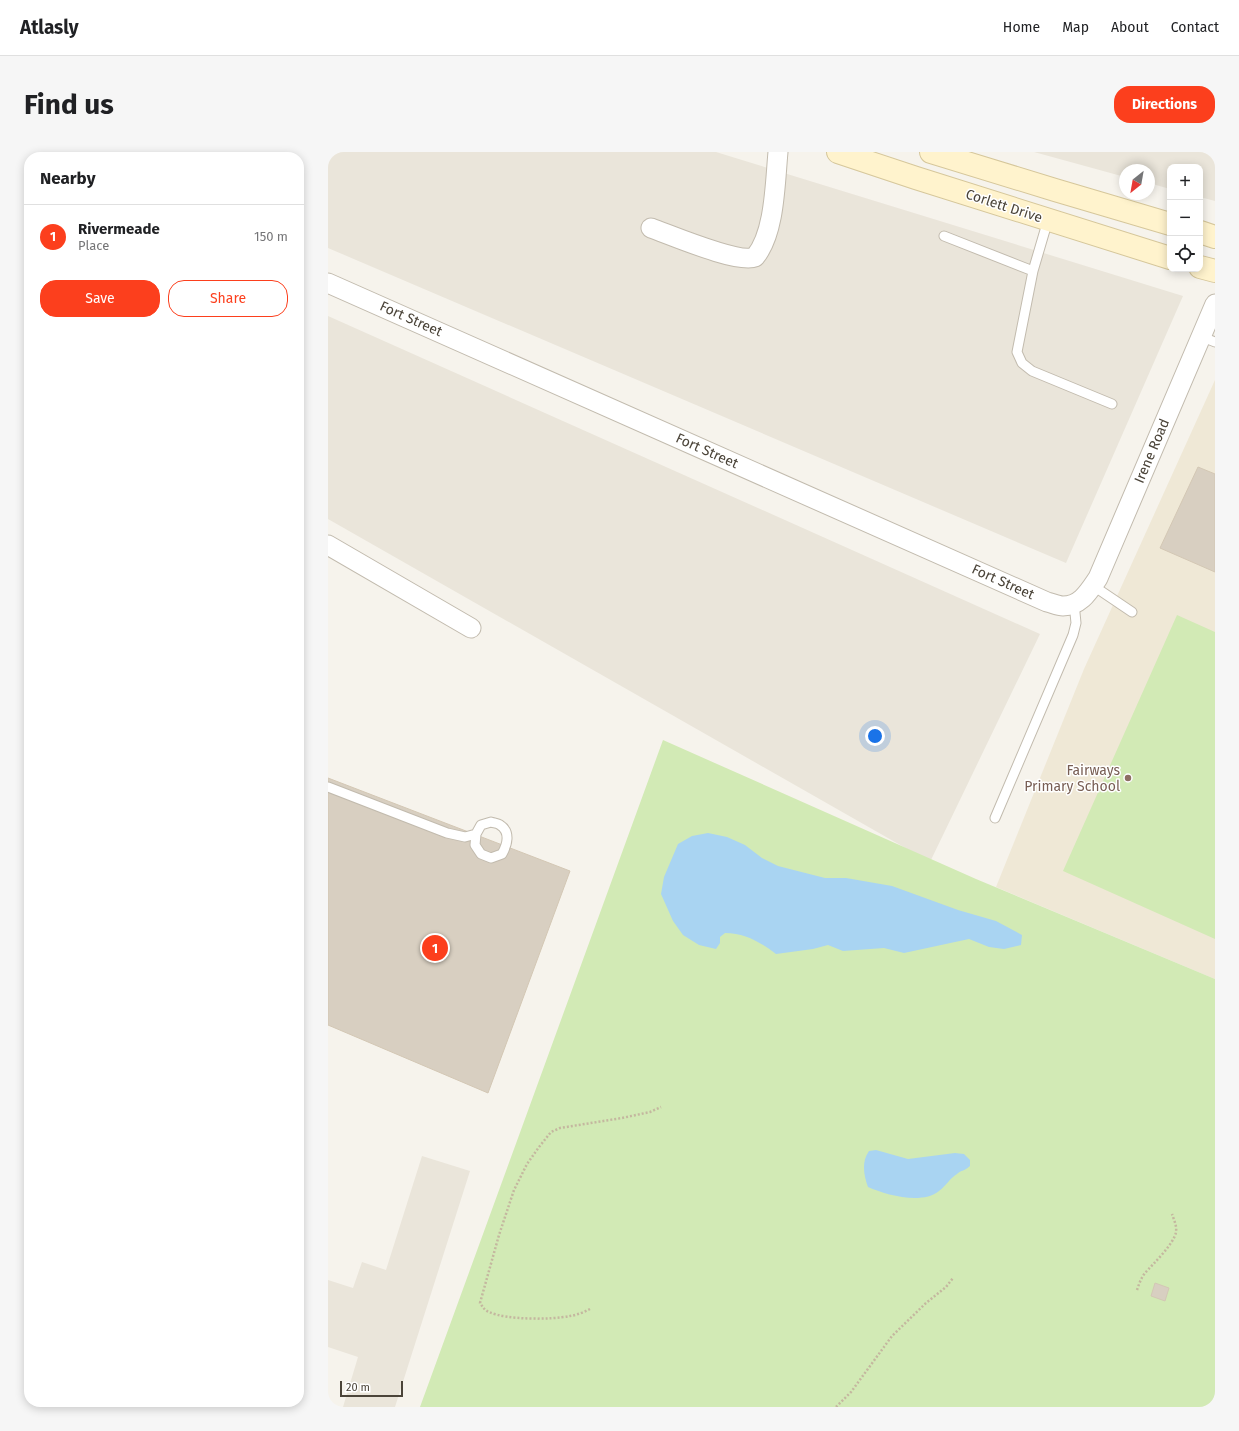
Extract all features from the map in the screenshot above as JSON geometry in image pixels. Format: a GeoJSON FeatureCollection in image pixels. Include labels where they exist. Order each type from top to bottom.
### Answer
{"type":"FeatureCollection","features":[{"type":"Feature","properties":{"kind":"main road","name":"Corlett Drive"},"geometry":{"type":"LineString","coordinates":[[838,152],[1167,257]]}},
{"type":"Feature","properties":{"kind":"main road"},"geometry":{"type":"LineString","coordinates":[[931,152],[1167,223]]}},
{"type":"Feature","properties":{"kind":"main road"},"geometry":{"type":"LineString","coordinates":[[1203,233],[1215,236]]}},
{"type":"Feature","properties":{"kind":"main road"},"geometry":{"type":"LineString","coordinates":[[1203,268],[1215,271]]}},
{"type":"Feature","properties":{"kind":"street"},"geometry":{"type":"LineString","coordinates":[[651,228],[722,253],[746,259],[755,257],[760,251],[770,225],[778,152]]}},
{"type":"Feature","properties":{"kind":"street","name":"Fort Street"},"geometry":{"type":"LineString","coordinates":[[328,283],[1047,602],[1063,606],[1084,595]]}},
{"type":"Feature","properties":{"kind":"street","name":"Irene Road"},"geometry":{"type":"LineString","coordinates":[[1084,595],[1101,570],[1208,339],[1215,304]]}},
{"type":"Feature","properties":{"kind":"street"},"geometry":{"type":"LineString","coordinates":[[328,545],[471,628]]}},
{"type":"Feature","properties":{"kind":"lane"},"geometry":{"type":"LineString","coordinates":[[1048,220],[1033,271],[1017,352],[1022,363],[1032,371],[1112,404]]}},
{"type":"Feature","properties":{"kind":"lane"},"geometry":{"type":"LineString","coordinates":[[944,236],[1033,271]]}},
{"type":"Feature","properties":{"kind":"lane"},"geometry":{"type":"LineString","coordinates":[[995,818],[1073,635],[1084,595],[1132,612]]}},
{"type":"Feature","properties":{"kind":"lane"},"geometry":{"type":"LineString","coordinates":[[328,788],[447,833],[465,837],[476,834]]}},
{"type":"Feature","properties":{"kind":"path"},"geometry":{"type":"LineString","coordinates":[[590,1308],[582,1313],[570,1316],[529,1319],[514,1318],[489,1312],[484,1309],[480,1303],[499,1235],[514,1190],[527,1164],[551,1132],[560,1128],[638,1115],[660,1107]]}},
{"type":"Feature","properties":{"kind":"path"},"geometry":{"type":"LineString","coordinates":[[1137,1290],[1145,1273],[1170,1244],[1176,1234],[1176,1225],[1172,1214]]}},
{"type":"Feature","properties":{"kind":"path"},"geometry":{"type":"LineString","coordinates":[[836,1407],[851,1392],[892,1336],[926,1303],[946,1287],[953,1278]]}},
{"type":"Feature","properties":{"kind":"shaded area"},"geometry":{"type":"Polygon","coordinates":[[[328,152],[716,152],[1183,296],[1066,563],[328,248],[328,152]]]}},
{"type":"Feature","properties":{"kind":"shaded area"},"geometry":{"type":"Polygon","coordinates":[[[1034,152],[1215,152],[1215,201],[1203,198],[1203,164],[1167,164],[1167,188],[1155,185],[1155,164],[1119,164],[1119,175],[1034,152]]]}},
{"type":"Feature","properties":{"kind":"shaded area"},"geometry":{"type":"Polygon","coordinates":[[[328,316],[1040,634],[930,862],[328,519],[328,316]]]}},
{"type":"Feature","properties":{"kind":"shaded area","name":"Fairways Primary School"},"geometry":{"type":"Polygon","coordinates":[[[1215,380],[1215,979],[996,887],[1084,669],[1215,380]]]}},
{"type":"Feature","properties":{"kind":"shaded area"},"geometry":{"type":"Polygon","coordinates":[[[422,1156],[470,1171],[395,1407],[343,1407],[358,1357],[328,1347],[328,1280],[353,1288],[362,1262],[386,1270],[422,1156]]]}},
{"type":"Feature","properties":{"kind":"green space"},"geometry":{"type":"Polygon","coordinates":[[[1177,615],[1215,632],[1215,939],[1063,871],[1177,615]]]}},
{"type":"Feature","properties":{"kind":"green space"},"geometry":{"type":"Polygon","coordinates":[[[663,740],[976,879],[1215,979],[1215,1407],[420,1407],[663,740]]]}},
{"type":"Feature","properties":{"kind":"water"},"geometry":{"type":"Polygon","coordinates":[[[708,833],[727,837],[745,845],[762,858],[778,866],[825,878],[846,878],[892,886],[958,910],[996,921],[1022,935],[1021,945],[1004,949],[989,947],[969,939],[904,953],[884,948],[843,951],[828,945],[813,949],[776,954],[746,936],[725,933],[720,937],[720,943],[716,949],[699,945],[683,935],[673,921],[661,894],[664,877],[678,844],[692,836],[708,833]]]}},
{"type":"Feature","properties":{"kind":"water"},"geometry":{"type":"Polygon","coordinates":[[[876,1150],[908,1159],[955,1153],[964,1154],[970,1160],[970,1166],[960,1172],[939,1191],[932,1195],[914,1198],[904,1197],[884,1193],[868,1187],[864,1174],[864,1164],[866,1155],[869,1151],[876,1150]]]}},
{"type":"Feature","properties":{"kind":"building"},"geometry":{"type":"Polygon","coordinates":[[[1198,467],[1215,474],[1215,572],[1160,548],[1198,467]]]}},
{"type":"Feature","properties":{"kind":"building"},"geometry":{"type":"Polygon","coordinates":[[[328,778],[570,871],[488,1093],[328,1025],[328,778]]]}},
{"type":"Feature","properties":{"kind":"building"},"geometry":{"type":"Polygon","coordinates":[[[1155,1283],[1169,1288],[1165,1301],[1151,1296],[1155,1283]]]}},
{"type":"Feature","properties":{"kind":"place","name":"Fairways Primary School"},"geometry":{"type":"Point","coordinates":[1128,778]}},
{"type":"Feature","properties":{"kind":"place","name":"Rivermeade"},"geometry":{"type":"Point","coordinates":[435,948]}}]}
